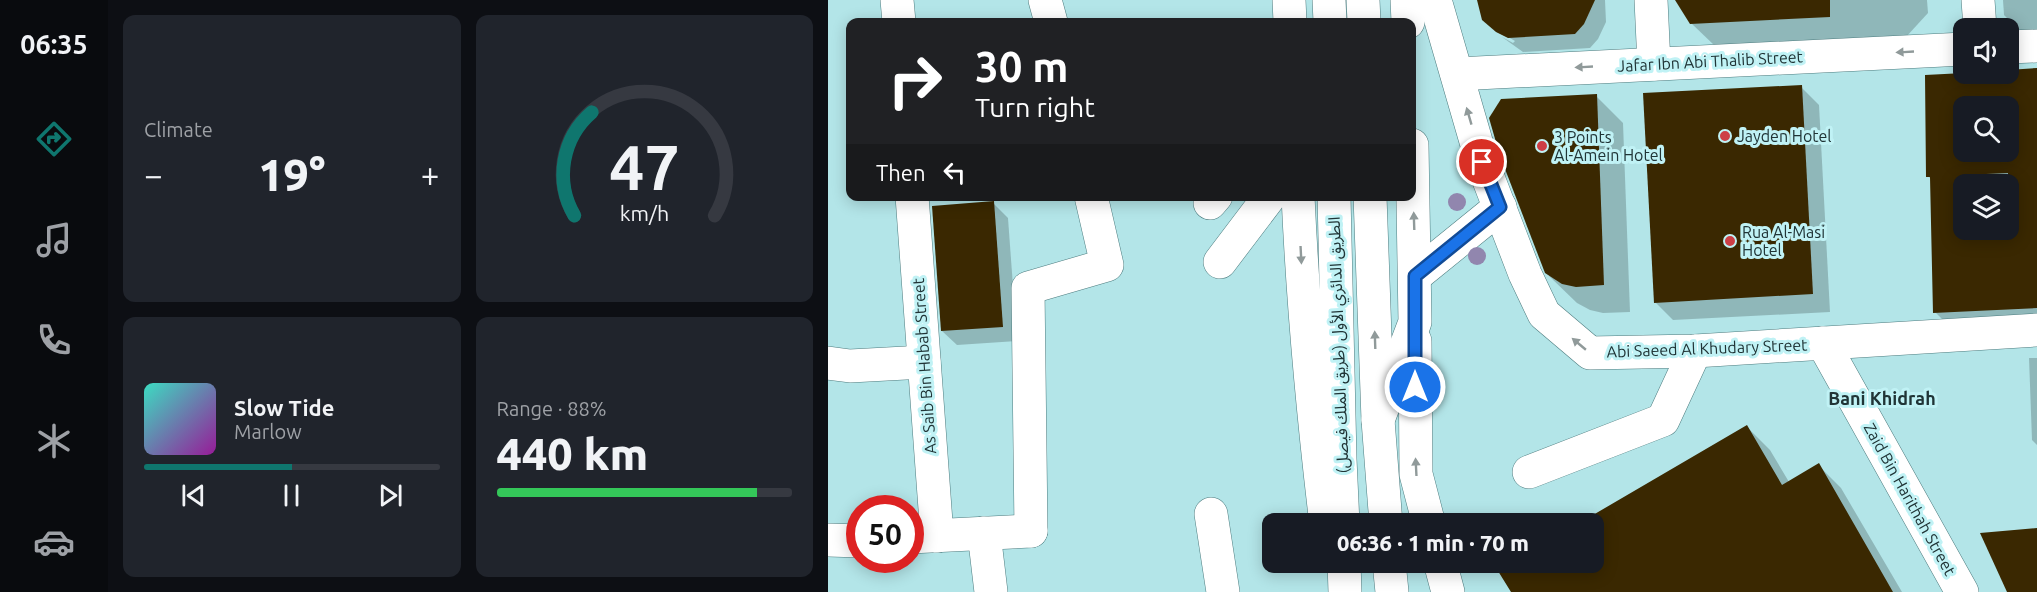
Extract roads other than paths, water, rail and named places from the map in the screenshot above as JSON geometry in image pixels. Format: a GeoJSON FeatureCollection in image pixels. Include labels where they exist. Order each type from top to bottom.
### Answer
{"type":"FeatureCollection","features":[{"type":"Feature","properties":{"kind":"main road"},"geometry":{"type":"LineString","coordinates":[[897,0],[899,18]]}},
{"type":"Feature","properties":{"kind":"main road"},"geometry":{"type":"LineString","coordinates":[[1045,0],[1050,18]]}},
{"type":"Feature","properties":{"kind":"main road"},"geometry":{"type":"LineString","coordinates":[[1289,0],[1290,18]]}},
{"type":"Feature","properties":{"kind":"main road"},"geometry":{"type":"LineString","coordinates":[[1329,0],[1330,18]]}},
{"type":"Feature","properties":{"kind":"main road"},"geometry":{"type":"LineString","coordinates":[[1363,0],[1364,18]]}},
{"type":"Feature","properties":{"kind":"main road"},"geometry":{"type":"LineString","coordinates":[[1407,0],[1408,18]]}},
{"type":"Feature","properties":{"kind":"main road","name":"Abi Saeed Al Khudary Street"},"geometry":{"type":"LineString","coordinates":[[1435,0],[1482,162],[1544,315],[1590,353],[1695,351],[2037,330]]}},
{"type":"Feature","properties":{"kind":"main road"},"geometry":{"type":"LineString","coordinates":[[1651,0],[1654,64]]}},
{"type":"Feature","properties":{"kind":"main road"},"geometry":{"type":"LineString","coordinates":[[1978,0],[1979,18]]}},
{"type":"Feature","properties":{"kind":"main road"},"geometry":{"type":"LineString","coordinates":[[2019,47],[2037,46]]}},
{"type":"Feature","properties":{"kind":"main road","name":"Jafar Ibn Abi Thalib Street"},"geometry":{"type":"LineString","coordinates":[[1456,74],[1953,50]]}},
{"type":"Feature","properties":{"kind":"main road","name":"As Saib Bin Habab Street"},"geometry":{"type":"LineString","coordinates":[[912,201],[924,362],[924,495]]}},
{"type":"Feature","properties":{"kind":"main road"},"geometry":{"type":"LineString","coordinates":[[924,536],[1031,531],[1028,288],[1107,265],[1092,201]]}},
{"type":"Feature","properties":{"kind":"main road"},"geometry":{"type":"LineString","coordinates":[[1216,223],[1239,201]]}},
{"type":"Feature","properties":{"kind":"main road"},"geometry":{"type":"LineString","coordinates":[[1216,223],[1260,201]]}},
{"type":"Feature","properties":{"kind":"main road"},"geometry":{"type":"LineString","coordinates":[[1298,201],[1303,290],[1325,513]]}},
{"type":"Feature","properties":{"kind":"main road","name":"الطريق الدائري الأول (طريق الملك فيصل)"},"geometry":{"type":"LineString","coordinates":[[1334,201],[1343,508]]}},
{"type":"Feature","properties":{"kind":"main road"},"geometry":{"type":"LineString","coordinates":[[1370,201],[1377,420],[1385,513]]}},
{"type":"Feature","properties":{"kind":"main road"},"geometry":{"type":"LineString","coordinates":[[1413,201],[1416,474],[1426,513]]}},
{"type":"Feature","properties":{"kind":"main road"},"geometry":{"type":"LineString","coordinates":[[1415,276],[1500,207]]}},
{"type":"Feature","properties":{"kind":"main road"},"geometry":{"type":"LineString","coordinates":[[1377,420],[1414,322]]}},
{"type":"Feature","properties":{"kind":"main road","name":"Zaid Bin Harithah Street"},"geometry":{"type":"LineString","coordinates":[[1823,343],[1962,592]]}},
{"type":"Feature","properties":{"kind":"main road"},"geometry":{"type":"LineString","coordinates":[[1529,472],[1663,420],[1695,351]]}},
{"type":"Feature","properties":{"kind":"main road"},"geometry":{"type":"LineString","coordinates":[[828,363],[850,366],[924,362]]}},
{"type":"Feature","properties":{"kind":"main road"},"geometry":{"type":"LineString","coordinates":[[1211,514],[1223,592]]}},
{"type":"Feature","properties":{"kind":"main road"},"geometry":{"type":"LineString","coordinates":[[984,533],[991,592]]}},
{"type":"Feature","properties":{"kind":"main road"},"geometry":{"type":"LineString","coordinates":[[828,540],[846,541]]}},
{"type":"Feature","properties":{"kind":"main road"},"geometry":{"type":"LineString","coordinates":[[1331,573],[1334,592]]}},
{"type":"Feature","properties":{"kind":"main road"},"geometry":{"type":"LineString","coordinates":[[1344,573],[1345,592]]}},
{"type":"Feature","properties":{"kind":"main road"},"geometry":{"type":"LineString","coordinates":[[1390,573],[1392,592]]}},
{"type":"Feature","properties":{"kind":"main road"},"geometry":{"type":"LineString","coordinates":[[1443,573],[1448,592]]}},
{"type":"Feature","properties":{"kind":"place","name":"Jayden Hotel"},"geometry":{"type":"Point","coordinates":[1725,136]}},
{"type":"Feature","properties":{"kind":"place","name":"3 Points Al-Amein Hotel"},"geometry":{"type":"Point","coordinates":[1542,146]}},
{"type":"Feature","properties":{"kind":"place","name":"Rua Al-Masi Hotel"},"geometry":{"type":"Point","coordinates":[1730,241]}},
{"type":"Feature","properties":{"kind":"district","name":"Bani Khidrah"},"geometry":{"type":"Point","coordinates":[1882,398]}}]}
